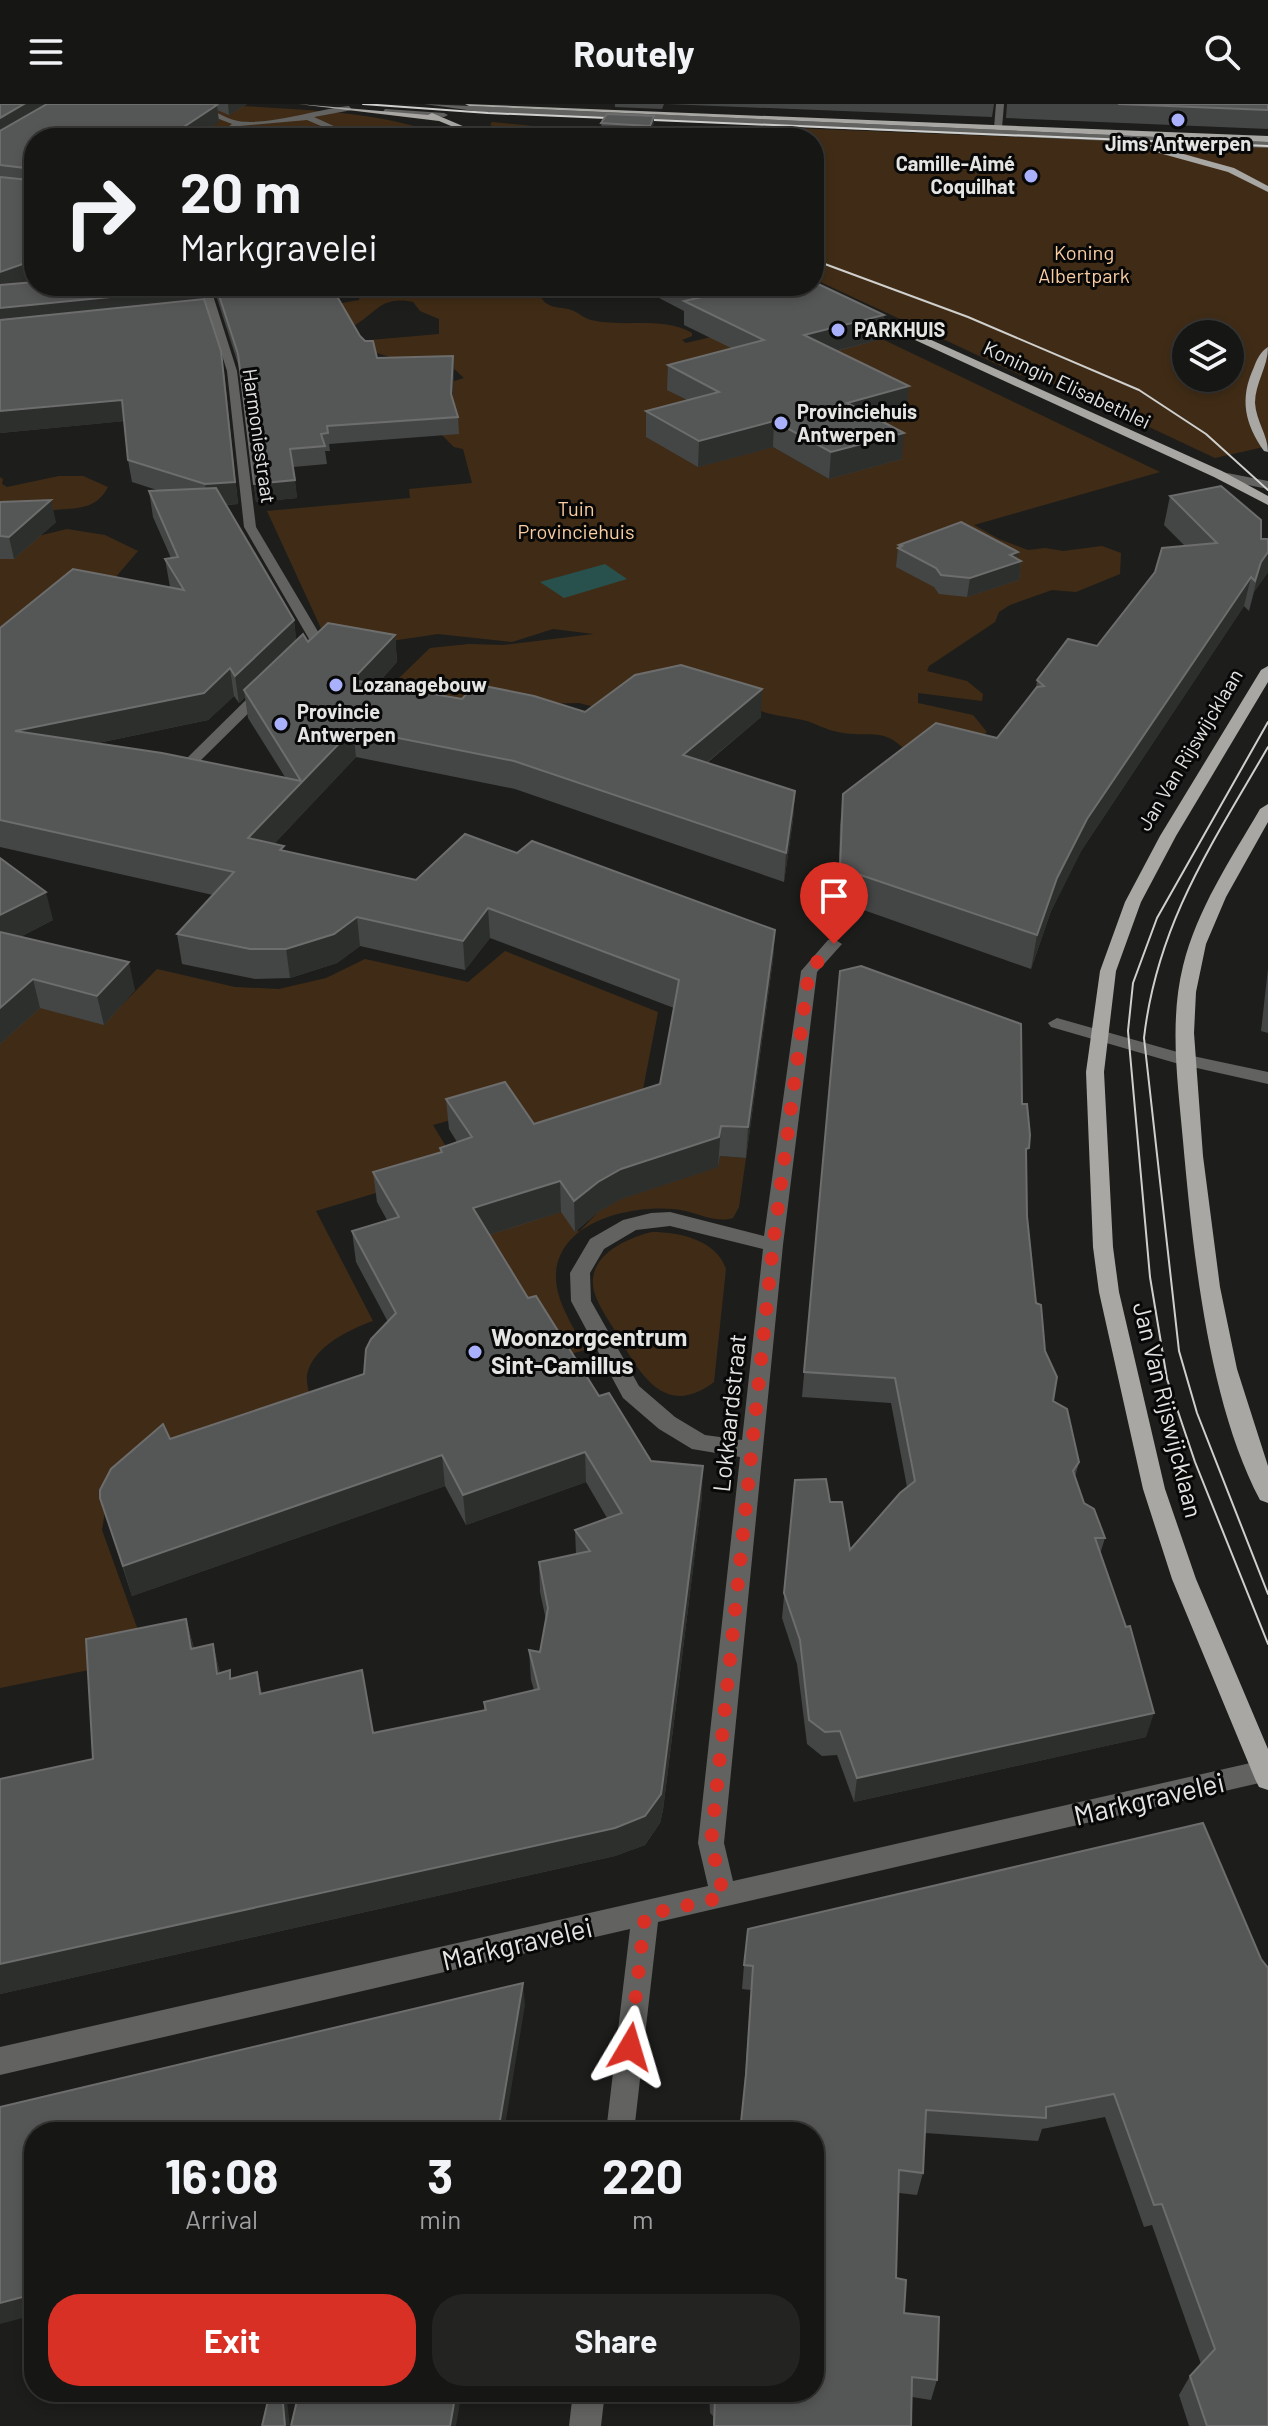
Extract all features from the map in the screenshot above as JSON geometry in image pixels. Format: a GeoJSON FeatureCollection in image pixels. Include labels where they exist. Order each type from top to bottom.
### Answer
{"type":"FeatureCollection","features":[{"type":"Feature","properties":{"kind":"main road"},"geometry":{"type":"LineString","coordinates":[[302,104],[385,111],[451,112],[467,128]]}},
{"type":"Feature","properties":{"kind":"main road"},"geometry":{"type":"LineString","coordinates":[[406,104],[428,108]]}},
{"type":"Feature","properties":{"kind":"main road"},"geometry":{"type":"LineString","coordinates":[[469,104],[601,107],[1268,142]]}},
{"type":"Feature","properties":{"kind":"main road"},"geometry":{"type":"LineString","coordinates":[[1094,132],[1219,166],[1268,189]]}},
{"type":"Feature","properties":{"kind":"main road","name":"Koningin Elisabethlei"},"geometry":{"type":"LineString","coordinates":[[847,305],[1222,476],[1268,501]]}},
{"type":"Feature","properties":{"kind":"main road"},"geometry":{"type":"LineString","coordinates":[[1268,350],[1252,383],[1248,401],[1251,421],[1268,449]]}},
{"type":"Feature","properties":{"kind":"main road"},"geometry":{"type":"LineString","coordinates":[[1222,476],[1268,515]]}},
{"type":"Feature","properties":{"kind":"main road","name":"Jan Van Rijswijcklaan"},"geometry":{"type":"LineString","coordinates":[[1267,1773],[1184,1579],[1154,1489],[1120,1348],[1103,1247],[1096,1113],[1098,1037],[1108,971],[1133,902],[1168,836],[1268,670]]}},
{"type":"Feature","properties":{"kind":"main road"},"geometry":{"type":"LineString","coordinates":[[1268,809],[1205,927],[1187,992],[1185,1060],[1207,1278],[1219,1346],[1243,1435],[1268,1494]]}},
{"type":"Feature","properties":{"kind":"street"},"geometry":{"type":"LineString","coordinates":[[562,104],[601,107]]}},
{"type":"Feature","properties":{"kind":"street"},"geometry":{"type":"LineString","coordinates":[[998,128],[1000,104]]}},
{"type":"Feature","properties":{"kind":"street"},"geometry":{"type":"LineString","coordinates":[[194,106],[238,124]]}},
{"type":"Feature","properties":{"kind":"street"},"geometry":{"type":"LineString","coordinates":[[232,128],[238,124],[308,117],[319,111],[349,108]]}},
{"type":"Feature","properties":{"kind":"street"},"geometry":{"type":"LineString","coordinates":[[385,111],[428,108],[451,112],[688,125],[733,122],[1268,142]]}},
{"type":"Feature","properties":{"kind":"street"},"geometry":{"type":"LineString","coordinates":[[308,117],[333,128]]}},
{"type":"Feature","properties":{"kind":"street","name":"Harmoniestraat"},"geometry":{"type":"LineString","coordinates":[[208,296],[232,371],[250,527],[316,640],[295,661]]}},
{"type":"Feature","properties":{"kind":"street"},"geometry":{"type":"LineString","coordinates":[[198,313],[213,312]]}},
{"type":"Feature","properties":{"kind":"street"},"geometry":{"type":"LineString","coordinates":[[1222,476],[1268,485]]}},
{"type":"Feature","properties":{"kind":"street"},"geometry":{"type":"LineString","coordinates":[[189,764],[274,681]]}},
{"type":"Feature","properties":{"kind":"street","name":"Lokkaardstraat"},"geometry":{"type":"LineString","coordinates":[[724,1897],[711,1843],[773,1245],[809,971],[834,944]]}},
{"type":"Feature","properties":{"kind":"street"},"geometry":{"type":"LineString","coordinates":[[1057,1023],[1185,1060],[1268,1078]]}},
{"type":"Feature","properties":{"kind":"street"},"geometry":{"type":"LineString","coordinates":[[753,1450],[700,1443],[667,1423],[631,1392],[581,1301],[580,1273],[597,1244],[630,1225],[651,1220],[670,1219],[730,1237],[773,1245]]}},
{"type":"Feature","properties":{"kind":"street","name":"Markgravelei"},"geometry":{"type":"LineString","coordinates":[[0,2061],[1267,1773]]}},
{"type":"Feature","properties":{"kind":"street"},"geometry":{"type":"LineString","coordinates":[[621,2122],[645,1915]]}},
{"type":"Feature","properties":{"kind":"street"},"geometry":{"type":"LineString","coordinates":[[585,2426],[588,2402]]}},
{"type":"Feature","properties":{"kind":"green space"},"geometry":{"type":"Polygon","coordinates":[[[211,104],[302,109],[363,116],[422,128],[195,128],[211,104]]]}},
{"type":"Feature","properties":{"kind":"green space","name":"Koning Albertpark"},"geometry":{"type":"Polygon","coordinates":[[[492,122],[553,128],[498,128],[490,125],[492,122]]]}},
{"type":"Feature","properties":{"kind":"green space","name":"Koning Albertpark"},"geometry":{"type":"Polygon","coordinates":[[[824,129],[1268,147],[1268,446],[1215,458],[1064,387],[1020,375],[824,284],[824,129]]]}},
{"type":"Feature","properties":{"kind":"green space","name":"Tuin Provinciehuis"},"geometry":{"type":"Polygon","coordinates":[[[360,296],[543,296],[546,303],[591,320],[680,328],[692,333],[692,336],[682,340],[686,343],[757,326],[836,351],[882,339],[1160,472],[974,525],[1028,550],[1045,548],[1063,551],[1102,546],[1121,553],[1120,574],[1076,592],[1052,590],[1010,605],[999,612],[995,622],[929,666],[927,671],[967,681],[983,694],[982,701],[918,693],[918,703],[973,715],[987,732],[972,744],[911,756],[885,736],[834,731],[748,706],[599,708],[579,703],[419,707],[398,679],[430,648],[503,645],[594,634],[553,629],[512,642],[438,634],[331,650],[267,511],[410,498],[409,489],[472,483],[463,449],[454,447],[439,432],[448,383],[464,378],[441,357],[393,358],[364,349],[370,340],[439,334],[439,319],[420,311],[413,302],[392,301],[348,329],[330,305],[359,300],[360,296]],[[669,390],[718,418],[698,467],[773,447],[829,479],[845,429],[906,411],[669,390]]]}},
{"type":"Feature","properties":{"kind":"green space"},"geometry":{"type":"Polygon","coordinates":[[[59,476],[83,476],[108,487],[102,496],[87,506],[36,513],[0,529],[0,477],[7,487],[59,476]]]}},
{"type":"Feature","properties":{"kind":"green space"},"geometry":{"type":"Polygon","coordinates":[[[67,529],[105,535],[138,551],[114,579],[0,645],[0,556],[26,539],[67,529]]]}},
{"type":"Feature","properties":{"kind":"green space"},"geometry":{"type":"Polygon","coordinates":[[[505,951],[658,1012],[638,1115],[542,1146],[512,1103],[433,1125],[459,1168],[316,1211],[373,1321],[333,1340],[316,1356],[307,1375],[313,1407],[106,1505],[102,1530],[148,1658],[0,1688],[0,1022],[24,1004],[121,1006],[157,969],[235,987],[279,989],[326,978],[365,959],[468,982],[505,951]]]}},
{"type":"Feature","properties":{"kind":"green space"},"geometry":{"type":"Polygon","coordinates":[[[720,1156],[746,1158],[739,1207],[733,1218],[711,1218],[673,1209],[637,1210],[600,1220],[569,1241],[560,1256],[557,1285],[562,1304],[585,1350],[556,1358],[480,1237],[561,1212],[579,1232],[598,1212],[621,1199],[718,1167],[720,1156]]]}},
{"type":"Feature","properties":{"kind":"green space"},"geometry":{"type":"Polygon","coordinates":[[[652,1232],[685,1236],[706,1245],[721,1259],[726,1269],[714,1382],[681,1396],[667,1394],[644,1376],[603,1311],[593,1284],[594,1272],[608,1253],[629,1240],[652,1232]]]}},
{"type":"Feature","properties":{"kind":"water"},"geometry":{"type":"Polygon","coordinates":[[[605,564],[627,579],[564,598],[540,582],[605,564]]]}},
{"type":"Feature","properties":{"kind":"building"},"geometry":{"type":"Polygon","coordinates":[[[0,104],[24,104],[0,118],[0,104]]]}},
{"type":"Feature","properties":{"kind":"building"},"geometry":{"type":"Polygon","coordinates":[[[47,104],[217,105],[182,128],[24,128],[24,168],[0,165],[0,131],[47,104]]]}},
{"type":"Feature","properties":{"kind":"building"},"geometry":{"type":"Polygon","coordinates":[[[1118,104],[1268,104],[1268,110],[1118,104]]]}},
{"type":"Feature","properties":{"kind":"building"},"geometry":{"type":"Polygon","coordinates":[[[607,114],[654,116],[650,126],[601,123],[607,114]]]}},
{"type":"Feature","properties":{"kind":"building"},"geometry":{"type":"Polygon","coordinates":[[[0,177],[24,179],[24,264],[0,272],[0,177]]]}},
{"type":"Feature","properties":{"kind":"building"},"geometry":{"type":"Polygon","coordinates":[[[24,283],[24,296],[120,296],[0,308],[0,285],[24,283]]]}},
{"type":"Feature","properties":{"kind":"building"},"geometry":{"type":"Polygon","coordinates":[[[824,287],[884,315],[804,335],[909,386],[847,403],[904,433],[831,452],[774,421],[699,441],[646,411],[719,392],[668,365],[764,340],[684,301],[702,297],[824,296],[824,287]]]}},
{"type":"Feature","properties":{"kind":"building"},"geometry":{"type":"Polygon","coordinates":[[[219,296],[337,296],[360,336],[365,341],[373,341],[377,358],[453,356],[451,394],[458,417],[327,426],[328,433],[321,434],[325,446],[290,449],[295,480],[254,484],[238,354],[219,296]]]}},
{"type":"Feature","properties":{"kind":"building"},"geometry":{"type":"Polygon","coordinates":[[[204,299],[221,351],[235,482],[205,484],[128,460],[122,400],[0,411],[0,320],[204,299]]]}},
{"type":"Feature","properties":{"kind":"building"},"geometry":{"type":"Polygon","coordinates":[[[1221,486],[1261,520],[1261,539],[1268,539],[1268,552],[1255,581],[1251,577],[1087,819],[1057,878],[1037,935],[840,868],[843,794],[936,723],[997,738],[1037,687],[1044,686],[1037,680],[1068,639],[1097,646],[1155,572],[1162,548],[1217,543],[1170,496],[1221,486]]]}},
{"type":"Feature","properties":{"kind":"building"},"geometry":{"type":"Polygon","coordinates":[[[216,488],[294,620],[235,676],[230,668],[204,693],[15,731],[162,753],[301,781],[244,690],[303,634],[308,642],[328,623],[395,635],[352,680],[462,699],[475,684],[534,696],[585,712],[635,675],[681,665],[762,689],[683,755],[795,791],[786,853],[514,761],[353,729],[248,838],[284,846],[280,850],[416,880],[465,834],[517,853],[532,841],[775,930],[748,1127],[721,1126],[719,1137],[621,1169],[574,1201],[560,1181],[473,1208],[528,1298],[536,1296],[599,1396],[609,1393],[651,1461],[703,1466],[661,1794],[645,1816],[615,1828],[0,1964],[0,1779],[93,1759],[86,1639],[186,1619],[191,1649],[213,1644],[217,1674],[230,1670],[230,1679],[257,1672],[260,1694],[362,1670],[373,1733],[486,1710],[484,1702],[539,1689],[529,1650],[540,1652],[548,1608],[539,1562],[590,1551],[575,1530],[622,1513],[585,1452],[463,1495],[442,1455],[123,1566],[100,1490],[111,1469],[163,1424],[170,1439],[364,1374],[366,1349],[371,1339],[396,1313],[352,1231],[399,1217],[373,1172],[442,1152],[440,1148],[472,1137],[446,1099],[505,1082],[534,1124],[660,1084],[679,980],[488,908],[463,941],[357,917],[334,934],[286,949],[250,949],[177,934],[234,872],[0,820],[0,628],[73,569],[184,590],[165,559],[178,557],[149,491],[216,488]]]}},
{"type":"Feature","properties":{"kind":"building"},"geometry":{"type":"Polygon","coordinates":[[[51,500],[9,537],[0,536],[0,502],[51,500]]]}},
{"type":"Feature","properties":{"kind":"building"},"geometry":{"type":"Polygon","coordinates":[[[961,522],[1018,552],[1010,555],[1021,561],[970,578],[941,575],[936,568],[898,548],[961,522]]]}},
{"type":"Feature","properties":{"kind":"building"},"geometry":{"type":"Polygon","coordinates":[[[0,858],[46,892],[0,915],[0,858]]]}},
{"type":"Feature","properties":{"kind":"building"},"geometry":{"type":"Polygon","coordinates":[[[0,932],[129,962],[97,996],[33,979],[0,1008],[0,932]]]}},
{"type":"Feature","properties":{"kind":"building"},"geometry":{"type":"Polygon","coordinates":[[[861,966],[1021,1024],[1022,1104],[1027,1104],[1030,1135],[1029,1148],[1026,1149],[1027,1216],[1036,1303],[1041,1305],[1045,1351],[1057,1377],[1053,1401],[1067,1409],[1079,1462],[1073,1471],[1084,1503],[1094,1509],[1105,1538],[1095,1538],[1126,1627],[1130,1626],[1154,1713],[857,1778],[840,1731],[825,1732],[809,1720],[800,1640],[784,1593],[795,1480],[826,1479],[830,1502],[842,1502],[850,1550],[900,1493],[915,1481],[895,1378],[804,1372],[840,971],[861,966]]]}},
{"type":"Feature","properties":{"kind":"building"},"geometry":{"type":"Polygon","coordinates":[[[1203,1823],[1261,1959],[1268,1968],[1268,2426],[1207,2426],[1190,2376],[1215,2349],[1162,2204],[1154,2205],[1114,2094],[1046,2107],[1046,2118],[926,2110],[923,2173],[899,2170],[896,2278],[906,2280],[904,2313],[939,2317],[937,2380],[912,2377],[911,2426],[714,2426],[715,2402],[824,2402],[824,2122],[741,2122],[753,1966],[744,1965],[748,1929],[1203,1823]]]}},
{"type":"Feature","properties":{"kind":"building"},"geometry":{"type":"Polygon","coordinates":[[[523,1983],[500,2122],[24,2122],[24,2297],[0,2303],[0,2107],[523,1983]]]}},
{"type":"Feature","properties":{"kind":"building"},"geometry":{"type":"Polygon","coordinates":[[[268,2402],[283,2402],[285,2426],[262,2426],[268,2402]]]}},
{"type":"Feature","properties":{"kind":"building"},"geometry":{"type":"Polygon","coordinates":[[[297,2402],[454,2402],[450,2426],[291,2426],[297,2402]]]}},
{"type":"Feature","properties":{"kind":"tram line"},"geometry":{"type":"LineString","coordinates":[[363,104],[488,113],[1268,146]]}},
{"type":"Feature","properties":{"kind":"tram line"},"geometry":{"type":"LineString","coordinates":[[824,264],[968,317],[1139,390],[1206,434],[1268,490]]}},
{"type":"Feature","properties":{"kind":"tram line"},"geometry":{"type":"LineString","coordinates":[[1268,722],[1157,918],[1133,983],[1128,1031],[1150,1277],[1167,1379],[1195,1462],[1268,1644]]}},
{"type":"Feature","properties":{"kind":"tram line"},"geometry":{"type":"LineString","coordinates":[[1268,747],[1208,852],[1174,921],[1161,958],[1144,1038],[1179,1351],[1197,1413],[1268,1594]]}},
{"type":"Feature","properties":{"kind":"place","name":"Jims Antwerpen"},"geometry":{"type":"Point","coordinates":[1178,120]}},
{"type":"Feature","properties":{"kind":"place","name":"Camille-Aimé Coquilhat"},"geometry":{"type":"Point","coordinates":[1031,176]}},
{"type":"Feature","properties":{"kind":"place","name":"PARKHUIS"},"geometry":{"type":"Point","coordinates":[838,330]}},
{"type":"Feature","properties":{"kind":"place","name":"Provinciehuis Antwerpen"},"geometry":{"type":"Point","coordinates":[781,423]}},
{"type":"Feature","properties":{"kind":"place","name":"Lozanagebouw"},"geometry":{"type":"Point","coordinates":[336,685]}},
{"type":"Feature","properties":{"kind":"place","name":"Provincie Antwerpen"},"geometry":{"type":"Point","coordinates":[281,724]}},
{"type":"Feature","properties":{"kind":"place","name":"Woonzorgcentrum Sint-Camillus"},"geometry":{"type":"Point","coordinates":[475,1352]}},
{"type":"Feature","properties":{"kind":"route"},"geometry":{"type":"LineString","coordinates":[[630,2047],[645,1915],[724,1897],[711,1843],[773,1245],[809,971],[834,944]]}}]}
